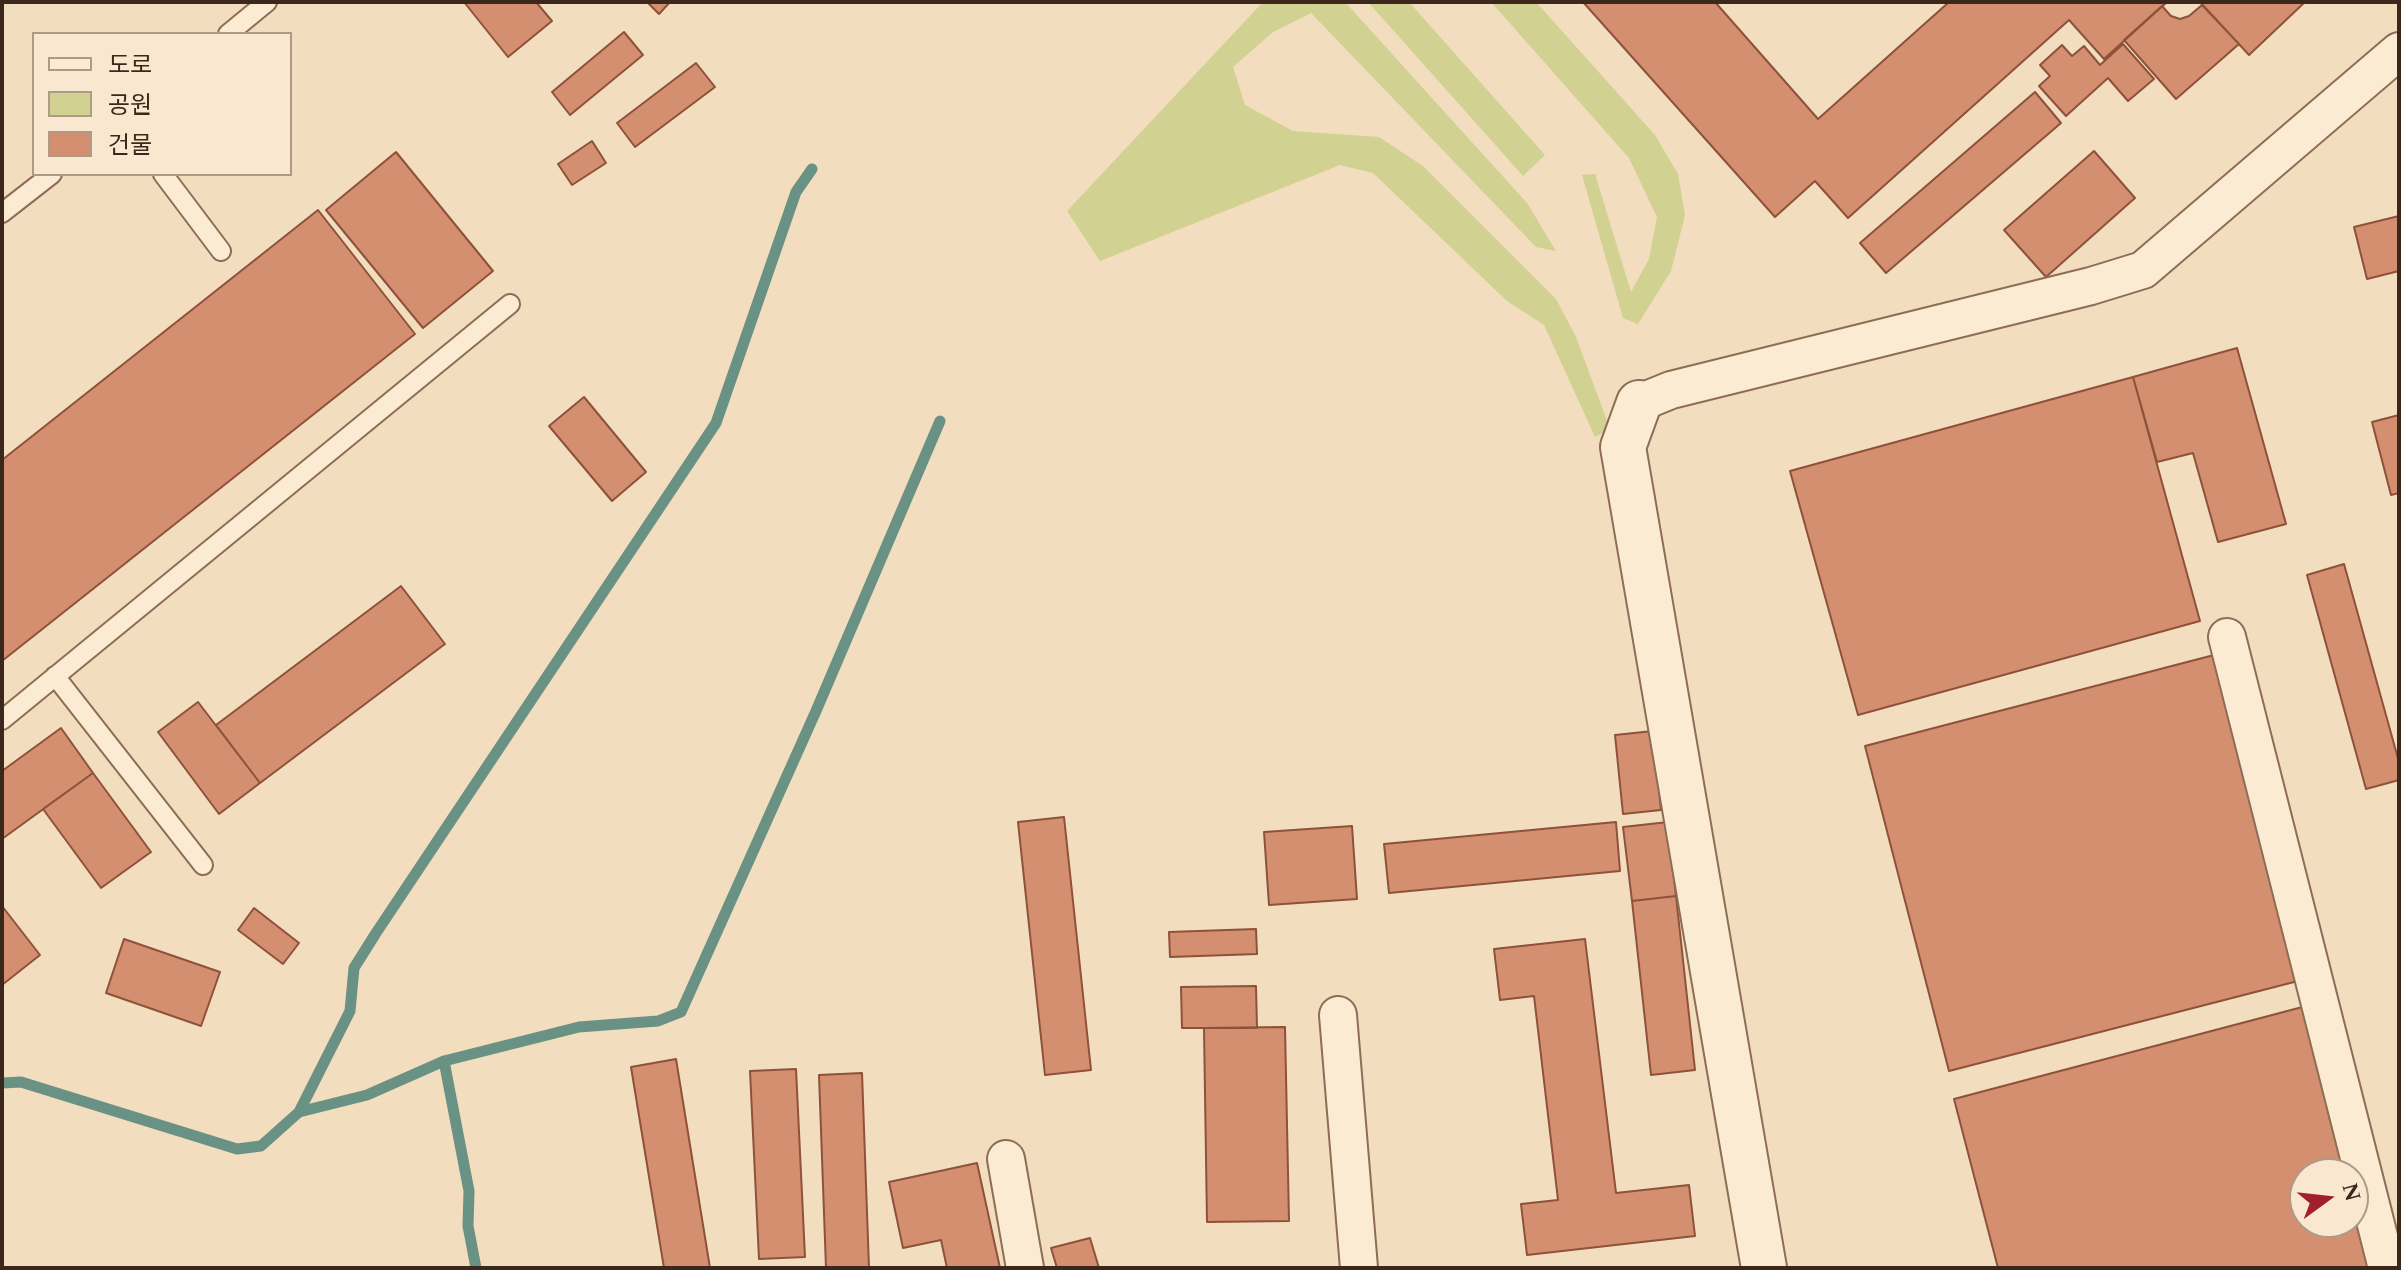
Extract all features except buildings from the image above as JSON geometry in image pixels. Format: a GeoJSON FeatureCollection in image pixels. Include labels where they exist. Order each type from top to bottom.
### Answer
{"type":"FeatureCollection","features":[{"type":"Feature","properties":{"kind":"street"},"geometry":{"type":"LineString","coordinates":[[1764,1268],[1623,447],[1639,403],[1671,390],[2091,286],[2143,270],[2399,51]]}},
{"type":"Feature","properties":{"kind":"street"},"geometry":{"type":"LineString","coordinates":[[2227,637],[2387,1268]]}},
{"type":"Feature","properties":{"kind":"street"},"geometry":{"type":"LineString","coordinates":[[1338,1015],[1359,1268]]}},
{"type":"Feature","properties":{"kind":"street"},"geometry":{"type":"LineString","coordinates":[[1006,1159],[1025,1268]]}},
{"type":"Feature","properties":{"kind":"lane"},"geometry":{"type":"LineString","coordinates":[[230,32],[267,2]]}},
{"type":"Feature","properties":{"kind":"lane"},"geometry":{"type":"LineString","coordinates":[[2,213],[49,176]]}},
{"type":"Feature","properties":{"kind":"lane"},"geometry":{"type":"LineString","coordinates":[[165,176],[221,251]]}},
{"type":"Feature","properties":{"kind":"lane"},"geometry":{"type":"LineString","coordinates":[[2,720],[510,304]]}},
{"type":"Feature","properties":{"kind":"lane"},"geometry":{"type":"LineString","coordinates":[[55,676],[203,865]]}},
{"type":"Feature","properties":{"kind":"green space"},"geometry":{"type":"Polygon","coordinates":[[[1263,2],[1345,2],[1527,203],[1556,251],[1536,247],[1311,13],[1273,32],[1233,67],[1245,105],[1293,131],[1379,137],[1423,166],[1556,299],[1576,337],[1610,429],[1595,437],[1544,325],[1507,301],[1373,173],[1340,165],[1100,261],[1067,211],[1263,2]]]}},
{"type":"Feature","properties":{"kind":"green space"},"geometry":{"type":"Polygon","coordinates":[[[1368,2],[1409,2],[1545,155],[1523,176],[1368,2]]]}},
{"type":"Feature","properties":{"kind":"green space"},"geometry":{"type":"Polygon","coordinates":[[[1491,2],[1536,2],[1655,135],[1678,174],[1685,215],[1671,271],[1638,324],[1623,318],[1582,175],[1595,174],[1631,292],[1649,259],[1657,217],[1629,158],[1491,2]]]}},
{"type":"Feature","properties":{"kind":"waterway"},"geometry":{"type":"LineString","coordinates":[[2,1083],[21,1082],[237,1149],[261,1146],[299,1112],[350,1011],[354,968],[716,423],[796,192],[812,169]]}},
{"type":"Feature","properties":{"kind":"waterway"},"geometry":{"type":"LineString","coordinates":[[299,1112],[367,1095],[444,1061],[579,1027],[658,1021],[681,1012],[816,711],[940,421]]}},
{"type":"Feature","properties":{"kind":"waterway"},"geometry":{"type":"LineString","coordinates":[[444,1061],[469,1191],[468,1226],[476,1268]]}}]}
